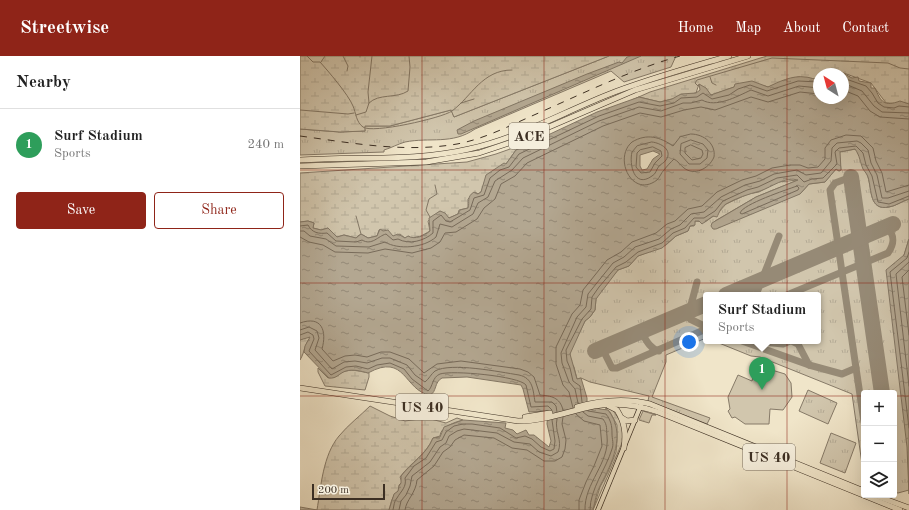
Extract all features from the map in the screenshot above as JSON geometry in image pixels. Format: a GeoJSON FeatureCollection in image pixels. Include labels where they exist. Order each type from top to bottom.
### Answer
{"type":"FeatureCollection","features":[{"type":"Feature","properties":{"kind":"highway","name":"ACE"},"geometry":{"type":"LineString","coordinates":[[300,160],[417,157],[469,149],[520,133],[634,85],[729,56]]}},
{"type":"Feature","properties":{"kind":"highway","name":"ACE"},"geometry":{"type":"LineString","coordinates":[[300,166],[426,162],[479,153],[521,139],[629,92],[748,56]]}},
{"type":"Feature","properties":{"kind":"highway","name":"US 40"},"geometry":{"type":"LineString","coordinates":[[300,385],[512,417],[544,417]]}},
{"type":"Feature","properties":{"kind":"highway","name":"US 40"},"geometry":{"type":"LineString","coordinates":[[300,388],[510,420],[527,421],[596,404],[622,400],[641,405],[659,407],[861,490]]}},
{"type":"Feature","properties":{"kind":"highway"},"geometry":{"type":"LineString","coordinates":[[596,404],[614,407],[622,418],[626,429],[624,448]]}},
{"type":"Feature","properties":{"kind":"highway","name":"US 40"},"geometry":{"type":"LineString","coordinates":[[641,405],[900,510]]}},
{"type":"Feature","properties":{"kind":"highway"},"geometry":{"type":"LineString","coordinates":[[622,418],[627,421],[635,420]]}},
{"type":"Feature","properties":{"kind":"highway"},"geometry":{"type":"LineString","coordinates":[[882,498],[909,508]]}},
{"type":"Feature","properties":{"kind":"main road"},"geometry":{"type":"LineString","coordinates":[[598,510],[641,405]]}},
{"type":"Feature","properties":{"kind":"green space"},"geometry":{"type":"Polygon","coordinates":[[[300,56],[609,56],[454,117],[451,110],[390,126],[365,126],[365,131],[340,132],[300,129],[300,56]]]}},
{"type":"Feature","properties":{"kind":"green space"},"geometry":{"type":"Polygon","coordinates":[[[609,56],[676,56],[671,67],[624,82],[611,71],[458,137],[441,140],[405,142],[384,150],[384,152],[300,155],[300,129],[340,132],[365,131],[364,126],[390,126],[451,110],[454,117],[609,56]]]}},
{"type":"Feature","properties":{"kind":"green space"},"geometry":{"type":"Polygon","coordinates":[[[767,56],[909,56],[909,104],[886,103],[871,83],[849,75],[849,68],[813,68],[813,79],[798,77],[768,87],[749,82],[711,95],[699,84],[696,93],[660,102],[639,97],[632,100],[650,92],[767,56]]]}},
{"type":"Feature","properties":{"kind":"green space"},"geometry":{"type":"Polygon","coordinates":[[[527,143],[528,145],[516,150],[506,164],[487,175],[481,192],[478,194],[475,192],[468,199],[468,208],[459,210],[458,214],[449,218],[440,211],[428,221],[430,231],[421,236],[411,238],[409,236],[405,238],[400,234],[393,237],[386,230],[379,230],[377,236],[368,238],[363,235],[359,235],[356,238],[344,235],[337,237],[328,228],[321,230],[313,228],[314,223],[308,221],[300,222],[300,173],[467,162],[527,143]]]}},
{"type":"Feature","properties":{"kind":"green space"},"geometry":{"type":"Polygon","coordinates":[[[856,149],[868,177],[872,198],[878,206],[892,206],[909,199],[909,239],[904,255],[909,490],[897,493],[897,390],[861,390],[861,457],[852,394],[760,357],[751,356],[721,344],[821,344],[821,292],[703,292],[703,339],[666,355],[666,362],[652,397],[710,418],[707,424],[648,401],[649,396],[590,382],[581,378],[577,379],[574,367],[570,360],[570,351],[585,321],[595,310],[596,299],[602,289],[618,270],[629,266],[638,256],[666,245],[676,236],[688,231],[690,226],[694,226],[695,221],[705,222],[718,213],[726,204],[748,194],[759,192],[778,182],[798,180],[756,197],[715,221],[714,229],[801,193],[809,184],[825,182],[836,169],[839,171],[841,170],[839,152],[856,149]]]}},
{"type":"Feature","properties":{"kind":"green space"},"geometry":{"type":"Polygon","coordinates":[[[308,336],[311,337],[307,342],[300,360],[300,340],[308,336]]]}},
{"type":"Feature","properties":{"kind":"green space"},"geometry":{"type":"Polygon","coordinates":[[[762,367],[785,374],[791,383],[792,397],[783,410],[770,409],[769,424],[745,424],[735,417],[732,418],[728,411],[730,409],[728,397],[738,375],[752,381],[755,368],[762,367]]]}},
{"type":"Feature","properties":{"kind":"green space"},"geometry":{"type":"Polygon","coordinates":[[[318,368],[328,378],[335,377],[349,370],[369,373],[365,390],[325,386],[318,372],[318,368]]]}},
{"type":"Feature","properties":{"kind":"green space"},"geometry":{"type":"Polygon","coordinates":[[[808,390],[837,403],[828,424],[799,411],[808,390]]]}},
{"type":"Feature","properties":{"kind":"green space"},"geometry":{"type":"Polygon","coordinates":[[[370,406],[390,416],[405,421],[427,418],[446,423],[457,418],[463,420],[448,425],[442,430],[440,436],[433,438],[422,454],[404,472],[400,477],[402,482],[399,485],[399,490],[392,499],[389,510],[317,510],[329,452],[346,428],[370,406]]]}},
{"type":"Feature","properties":{"kind":"green space"},"geometry":{"type":"Polygon","coordinates":[[[605,409],[612,409],[623,425],[625,436],[593,510],[600,487],[616,452],[617,425],[610,412],[605,409]]]}},
{"type":"Feature","properties":{"kind":"green space"},"geometry":{"type":"Polygon","coordinates":[[[643,411],[656,415],[652,415],[649,423],[639,420],[643,411]]]}},
{"type":"Feature","properties":{"kind":"green space"},"geometry":{"type":"Polygon","coordinates":[[[831,433],[856,443],[845,473],[820,463],[831,433]]]}},
{"type":"Feature","properties":{"kind":"green space"},"geometry":{"type":"Polygon","coordinates":[[[300,507],[317,510],[300,510],[300,507]]]}},
{"type":"Feature","properties":{"kind":"water"},"geometry":{"type":"Polygon","coordinates":[[[641,56],[458,134],[457,130],[474,121],[587,74],[619,62],[622,63],[627,57],[641,56]]]}},
{"type":"Feature","properties":{"kind":"water"},"geometry":{"type":"Polygon","coordinates":[[[849,76],[852,78],[858,77],[859,81],[871,83],[871,88],[875,88],[879,97],[884,102],[895,103],[900,101],[909,104],[909,199],[892,206],[878,206],[872,198],[867,174],[863,169],[855,149],[840,152],[841,170],[839,171],[836,169],[825,182],[809,184],[800,194],[713,229],[711,226],[712,223],[756,197],[798,180],[788,179],[760,191],[738,198],[724,205],[717,217],[713,216],[702,224],[699,221],[695,221],[695,225],[690,226],[688,231],[676,236],[662,248],[638,256],[629,266],[618,270],[596,299],[595,310],[585,321],[570,354],[577,379],[581,378],[587,403],[600,409],[608,410],[614,419],[616,429],[616,448],[598,492],[593,510],[389,510],[394,494],[398,491],[401,483],[401,476],[423,454],[433,438],[440,437],[444,427],[463,420],[506,423],[505,428],[513,430],[517,434],[526,430],[529,435],[534,435],[549,447],[551,441],[547,424],[548,411],[529,412],[521,385],[467,377],[442,378],[439,380],[434,392],[430,395],[421,392],[404,375],[390,367],[381,368],[368,373],[357,370],[349,370],[334,378],[329,378],[304,352],[305,346],[310,337],[300,340],[300,222],[308,221],[314,223],[313,228],[321,230],[328,228],[337,237],[344,235],[356,238],[361,234],[368,238],[377,236],[380,229],[383,231],[388,230],[393,236],[398,234],[405,238],[408,236],[414,238],[419,237],[430,231],[429,218],[440,211],[445,213],[449,218],[458,214],[460,210],[468,208],[470,196],[474,192],[478,194],[481,192],[486,175],[504,163],[506,164],[516,150],[597,112],[639,97],[660,102],[672,99],[681,94],[696,93],[700,90],[699,84],[706,88],[711,95],[734,87],[735,84],[752,81],[768,87],[786,79],[807,77],[813,79],[813,104],[849,104],[849,76]],[[653,151],[640,155],[640,166],[642,170],[647,169],[653,159],[660,154],[653,151]]]}},
{"type":"Feature","properties":{"kind":"water"},"geometry":{"type":"Polygon","coordinates":[[[909,239],[909,494],[907,447],[886,270],[904,255],[909,239]]]}},
{"type":"Feature","properties":{"kind":"waterway"},"geometry":{"type":"LineString","coordinates":[[307,56],[313,62],[320,62],[328,71],[353,106],[359,123],[363,127],[369,129],[392,127],[446,114],[459,105],[485,79],[493,74],[512,70]]}},
{"type":"Feature","properties":{"kind":"waterway"},"geometry":{"type":"LineString","coordinates":[[321,62],[325,56]]}},
{"type":"Feature","properties":{"kind":"waterway"},"geometry":{"type":"LineString","coordinates":[[343,56],[348,66],[347,71]]}},
{"type":"Feature","properties":{"kind":"waterway"},"geometry":{"type":"LineString","coordinates":[[356,115],[366,112],[369,103],[368,92],[372,56]]}},
{"type":"Feature","properties":{"kind":"waterway"},"geometry":{"type":"LineString","coordinates":[[369,103],[378,98],[398,95],[408,91],[410,67],[409,56]]}},
{"type":"Feature","properties":{"kind":"waterway"},"geometry":{"type":"LineString","coordinates":[[698,86],[695,83],[697,80],[772,58],[888,63],[900,68],[909,69]]}},
{"type":"Feature","properties":{"kind":"waterway"},"geometry":{"type":"LineString","coordinates":[[710,77],[712,83],[716,85]]}},
{"type":"Feature","properties":{"kind":"waterway"},"geometry":{"type":"LineString","coordinates":[[461,103],[474,99]]}},
{"type":"Feature","properties":{"kind":"waterway"},"geometry":{"type":"LineString","coordinates":[[300,110],[348,114],[354,113]]}},
{"type":"Feature","properties":{"kind":"waterway"},"geometry":{"type":"LineString","coordinates":[[430,217],[426,210],[429,199],[437,194],[435,185]]}},
{"type":"Feature","properties":{"kind":"waterway"},"geometry":{"type":"LineString","coordinates":[[356,216],[361,234]]}},
{"type":"Feature","properties":{"kind":"taxiway"},"geometry":{"type":"LineString","coordinates":[[750,344],[809,365],[842,374],[856,368],[830,190],[835,183],[851,177]]}},
{"type":"Feature","properties":{"kind":"taxiway"},"geometry":{"type":"LineString","coordinates":[[794,292],[888,253],[892,246],[893,239],[889,229],[886,226]]}},
{"type":"Feature","properties":{"kind":"taxiway"},"geometry":{"type":"LineString","coordinates":[[757,292],[779,236]]}},
{"type":"Feature","properties":{"kind":"taxiway"},"geometry":{"type":"LineString","coordinates":[[697,282],[687,315],[690,319],[703,326]]}},
{"type":"Feature","properties":{"kind":"taxiway"},"geometry":{"type":"LineString","coordinates":[[645,330],[643,335],[646,340],[651,347],[659,351]]}},
{"type":"Feature","properties":{"kind":"taxiway"},"geometry":{"type":"LineString","coordinates":[[602,348],[612,368],[617,368],[703,330]]}},
{"type":"Feature","properties":{"kind":"taxiway"},"geometry":{"type":"LineString","coordinates":[[798,344],[809,365]]}},
{"type":"Feature","properties":{"kind":"taxiway"},"geometry":{"type":"LineString","coordinates":[[856,368],[861,402]]}},
{"type":"Feature","properties":{"kind":"taxiway"},"geometry":{"type":"LineString","coordinates":[[879,390],[881,385]]}},
{"type":"Feature","properties":{"kind":"runway"},"geometry":{"type":"LineString","coordinates":[[851,177],[882,390]]}},
{"type":"Feature","properties":{"kind":"runway"},"geometry":{"type":"LineString","coordinates":[[733,292],[893,224]]}},
{"type":"Feature","properties":{"kind":"runway"},"geometry":{"type":"LineString","coordinates":[[595,351],[703,305]]}},
{"type":"Feature","properties":{"kind":"railway"},"geometry":{"type":"LineString","coordinates":[[300,136],[378,146],[418,148],[437,147],[467,142],[496,132],[624,75],[680,56]]}},
{"type":"Feature","properties":{"kind":"place","name":"Surf Stadium"},"geometry":{"type":"Point","coordinates":[762,390]}}]}
